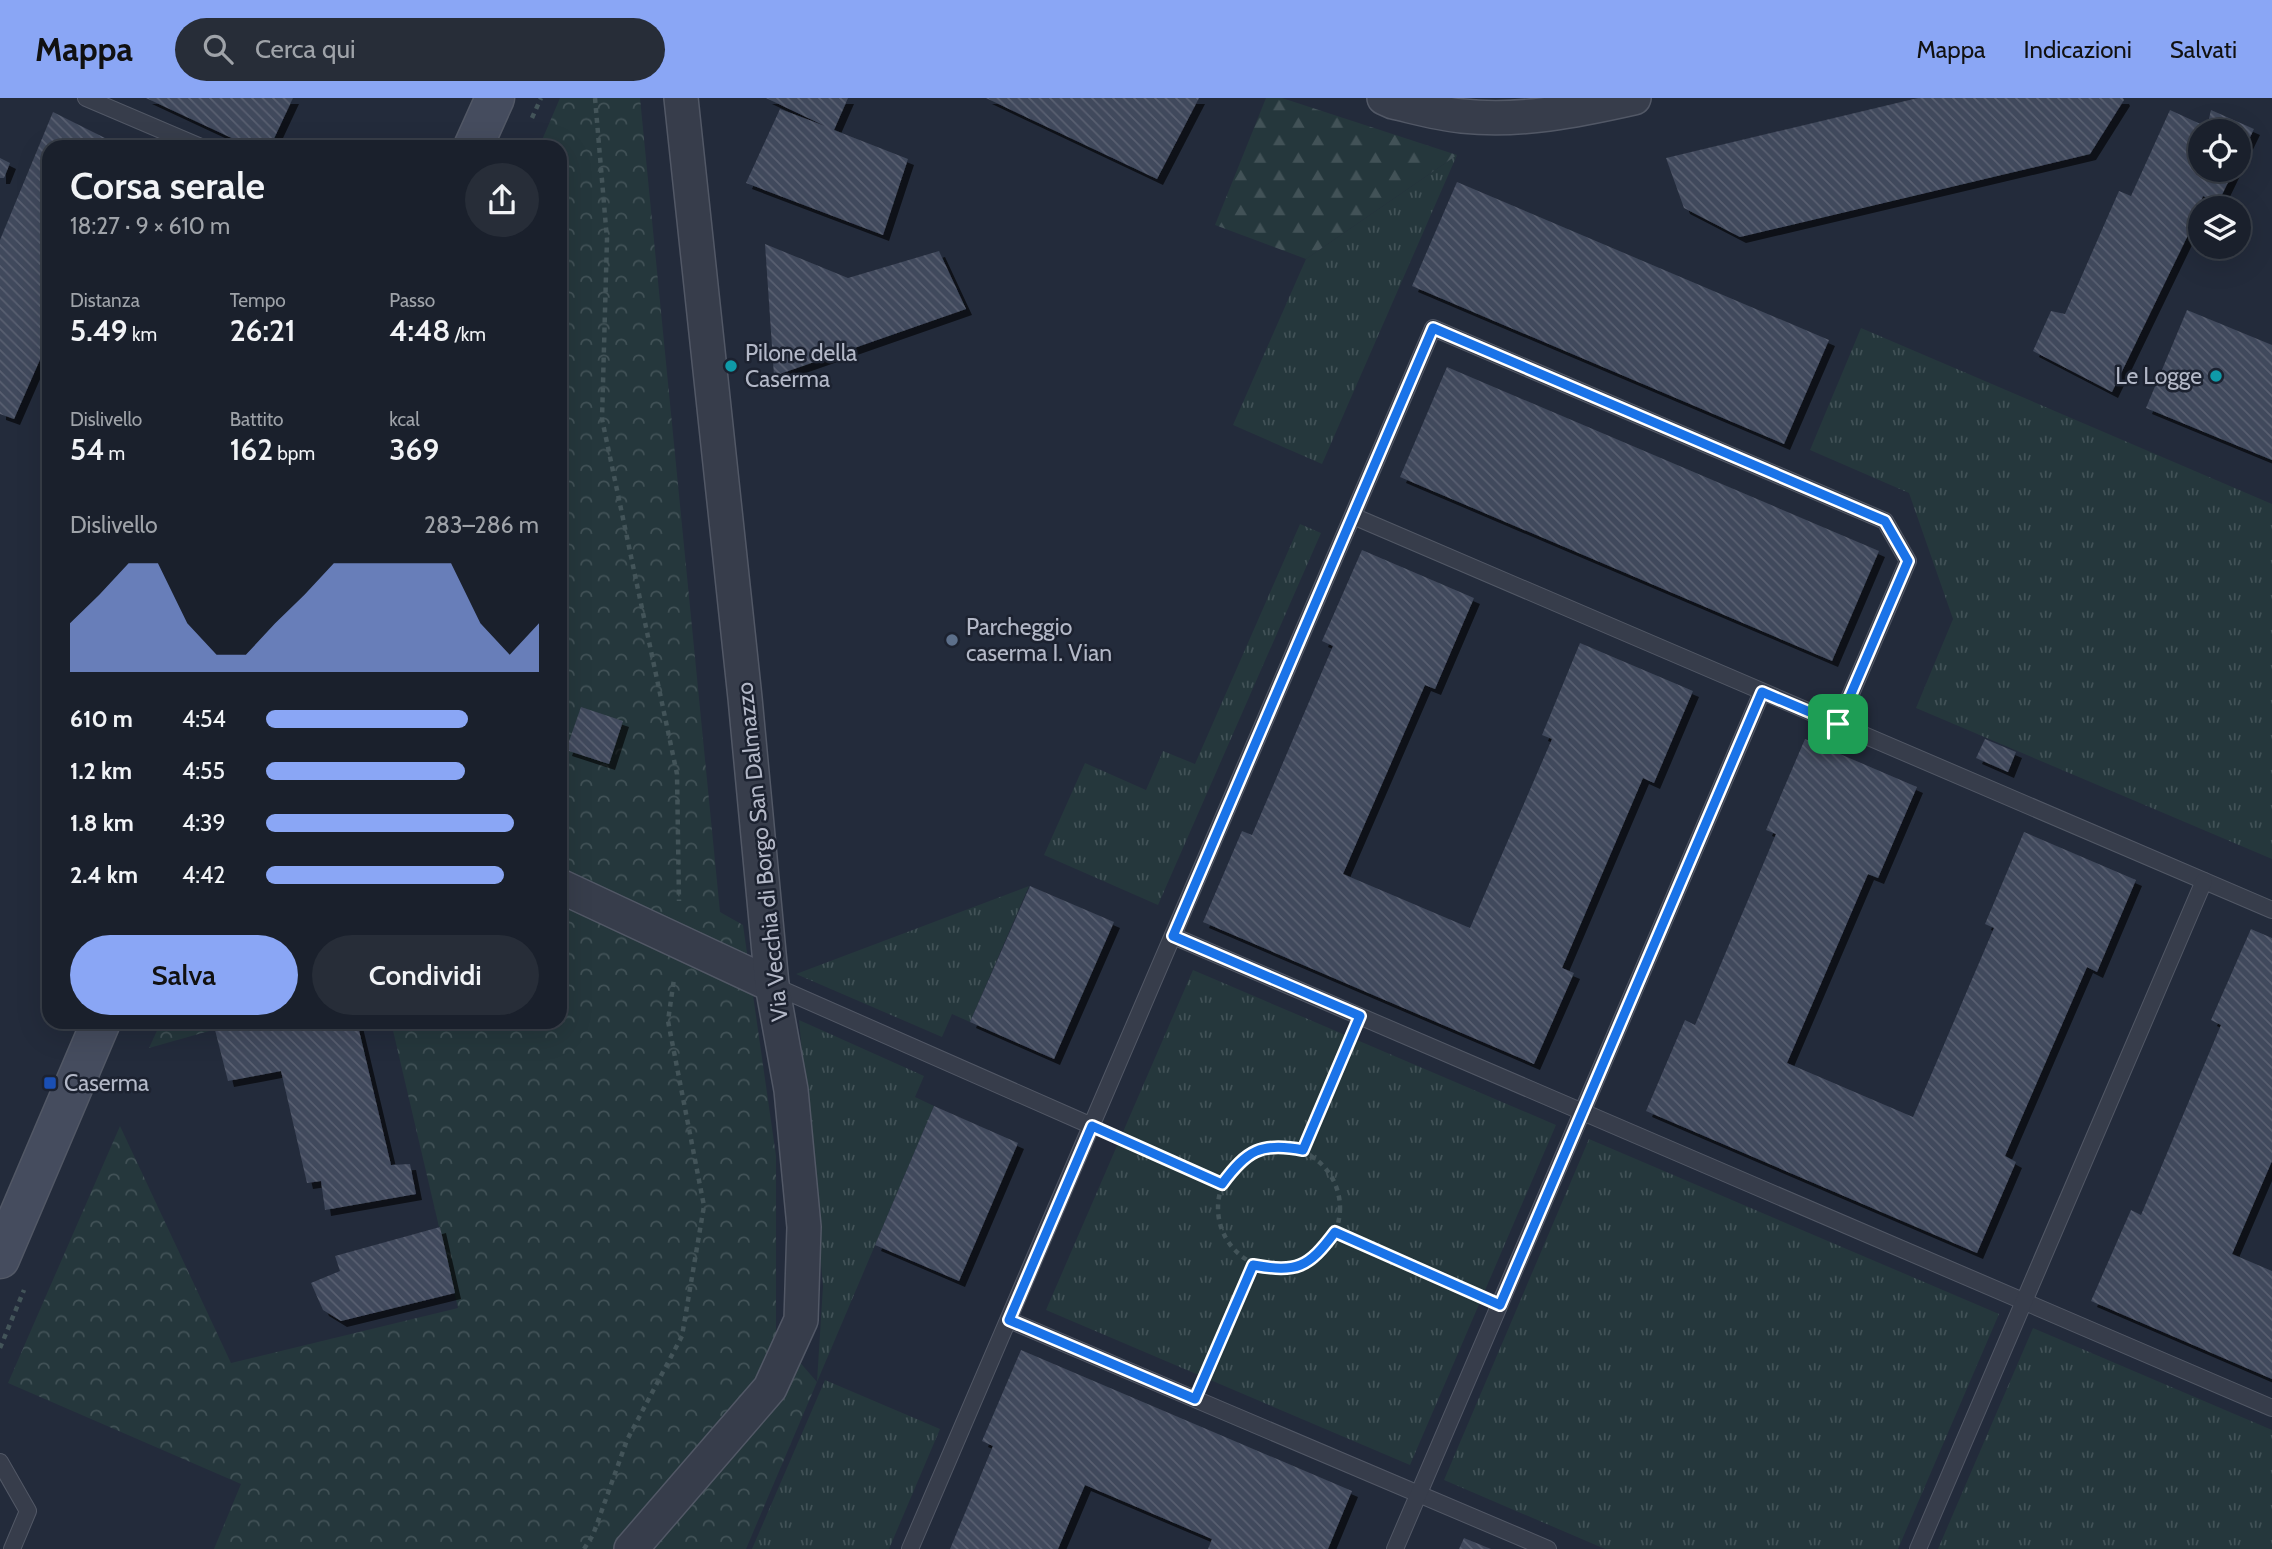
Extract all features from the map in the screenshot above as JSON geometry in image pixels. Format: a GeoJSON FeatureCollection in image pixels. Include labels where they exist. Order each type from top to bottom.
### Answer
{"type":"FeatureCollection","features":[{"type":"Feature","properties":{"kind":"main road"},"geometry":{"type":"LineString","coordinates":[[476,140],[495,98]]}},
{"type":"Feature","properties":{"kind":"main road"},"geometry":{"type":"LineString","coordinates":[[0,1259],[98,1029]]}},
{"type":"Feature","properties":{"kind":"street","name":"Via Vecchia di Borgo San Dalmazzo"},"geometry":{"type":"LineString","coordinates":[[631,1549],[770,1388],[801,1320],[804,1227],[791,1090],[772,985],[745,698],[681,98]]}},
{"type":"Feature","properties":{"kind":"street"},"geometry":{"type":"LineString","coordinates":[[1384,98],[1460,116],[1512,118],[1569,113],[1634,98]]}},
{"type":"Feature","properties":{"kind":"street"},"geometry":{"type":"LineString","coordinates":[[567,889],[772,985]]}},
{"type":"Feature","properties":{"kind":"lane"},"geometry":{"type":"LineString","coordinates":[[86,98],[185,140]]}},
{"type":"Feature","properties":{"kind":"lane"},"geometry":{"type":"LineString","coordinates":[[910,1549],[1433,328],[1885,521],[1908,561],[1838,724]]}},
{"type":"Feature","properties":{"kind":"lane"},"geometry":{"type":"LineString","coordinates":[[1353,516],[2272,910]]}},
{"type":"Feature","properties":{"kind":"lane"},"geometry":{"type":"LineString","coordinates":[[1395,1549],[1762,692]]}},
{"type":"Feature","properties":{"kind":"lane"},"geometry":{"type":"LineString","coordinates":[[1918,1549],[2204,881]]}},
{"type":"Feature","properties":{"kind":"lane"},"geometry":{"type":"LineString","coordinates":[[1173,936],[2272,1408]]}},
{"type":"Feature","properties":{"kind":"lane"},"geometry":{"type":"LineString","coordinates":[[772,985],[1092,1126]]}},
{"type":"Feature","properties":{"kind":"lane"},"geometry":{"type":"LineString","coordinates":[[1009,1320],[1548,1549]]}},
{"type":"Feature","properties":{"kind":"lane"},"geometry":{"type":"LineString","coordinates":[[0,1462],[28,1511],[12,1549]]}},
{"type":"Feature","properties":{"kind":"path"},"geometry":{"type":"LineString","coordinates":[[584,1549],[593,1535],[627,1440],[682,1336],[704,1206],[668,1021],[680,942],[677,774],[602,419],[607,239],[595,98]]}},
{"type":"Feature","properties":{"kind":"path"},"geometry":{"type":"LineString","coordinates":[[1303,1150],[1360,1016]]}},
{"type":"Feature","properties":{"kind":"path"},"geometry":{"type":"LineString","coordinates":[[1092,1126],[1222,1184]]}},
{"type":"Feature","properties":{"kind":"path"},"geometry":{"type":"LineString","coordinates":[[1277,1145],[1303,1150],[1322,1164],[1336,1183],[1340,1207],[1335,1232],[1320,1253],[1301,1267],[1276,1269],[1253,1265],[1235,1251],[1223,1233],[1216,1209],[1222,1184],[1236,1164],[1255,1151],[1277,1145]]}},
{"type":"Feature","properties":{"kind":"path"},"geometry":{"type":"LineString","coordinates":[[1335,1232],[1500,1305]]}},
{"type":"Feature","properties":{"kind":"path"},"geometry":{"type":"LineString","coordinates":[[1195,1399],[1253,1265]]}},
{"type":"Feature","properties":{"kind":"green space"},"geometry":{"type":"Polygon","coordinates":[[[560,98],[640,98],[720,912],[743,925],[776,1156],[776,1335],[817,1382],[746,1549],[214,1549],[241,1484],[8,1383],[120,1126],[231,1363],[458,1308],[393,1029],[567,1029],[567,140],[542,140],[560,98]]]}},
{"type":"Feature","properties":{"kind":"green space"},"geometry":{"type":"Polygon","coordinates":[[[1266,98],[1282,98],[1457,155],[1306,259],[1215,225],[1266,98]]]}},
{"type":"Feature","properties":{"kind":"green space"},"geometry":{"type":"Polygon","coordinates":[[[1457,155],[1322,464],[1233,425],[1306,259],[1457,155]]]}},
{"type":"Feature","properties":{"kind":"green space"},"geometry":{"type":"Polygon","coordinates":[[[1861,328],[2272,504],[2272,859],[1916,708],[1953,619],[1909,493],[1810,450],[1861,328]]]}},
{"type":"Feature","properties":{"kind":"green space"},"geometry":{"type":"Polygon","coordinates":[[[1300,524],[1321,533],[1158,905],[1044,855],[1085,763],[1146,790],[1163,751],[1195,764],[1300,524]]]}},
{"type":"Feature","properties":{"kind":"green space"},"geometry":{"type":"Polygon","coordinates":[[[1029,886],[970,1022],[952,1014],[942,1037],[796,974],[1029,886]]]}},
{"type":"Feature","properties":{"kind":"green space"},"geometry":{"type":"Polygon","coordinates":[[[1193,970],[1556,1125],[1410,1465],[1046,1310],[1193,970]]]}},
{"type":"Feature","properties":{"kind":"green space"},"geometry":{"type":"Polygon","coordinates":[[[799,1020],[924,1076],[915,1097],[934,1106],[817,1382],[823,1286],[799,1020]]]}},
{"type":"Feature","properties":{"kind":"green space"},"geometry":{"type":"Polygon","coordinates":[[[158,1029],[216,1029],[149,1048],[158,1029]]]}},
{"type":"Feature","properties":{"kind":"green space"},"geometry":{"type":"Polygon","coordinates":[[[1589,1139],[1999,1314],[1898,1549],[1605,1549],[1444,1480],[1589,1139]]]}},
{"type":"Feature","properties":{"kind":"green space"},"geometry":{"type":"Polygon","coordinates":[[[2033,1328],[2272,1430],[2272,1549],[1938,1549],[2033,1328]]]}},
{"type":"Feature","properties":{"kind":"green space"},"geometry":{"type":"Polygon","coordinates":[[[825,1380],[940,1429],[889,1549],[752,1549],[825,1380]]]}},
{"type":"Feature","properties":{"kind":"building"},"geometry":{"type":"Polygon","coordinates":[[[146,98],[293,98],[273,140],[236,140],[146,98]]]}},
{"type":"Feature","properties":{"kind":"building"},"geometry":{"type":"Polygon","coordinates":[[[766,98],[848,98],[834,130],[908,159],[883,235],[746,183],[780,109],[825,126],[766,98]]]}},
{"type":"Feature","properties":{"kind":"building"},"geometry":{"type":"Polygon","coordinates":[[[986,98],[1199,98],[1157,179],[986,98]]]}},
{"type":"Feature","properties":{"kind":"building"},"geometry":{"type":"Polygon","coordinates":[[[1918,98],[2124,100],[2090,154],[1740,237],[1684,208],[1666,158],[1918,98]]]}},
{"type":"Feature","properties":{"kind":"building"},"geometry":{"type":"Polygon","coordinates":[[[2170,110],[2190,119],[2188,182],[2228,182],[2221,196],[2188,196],[2188,235],[2112,392],[2033,351],[2051,311],[2065,314],[2119,191],[2131,196],[2170,110]]]}},
{"type":"Feature","properties":{"kind":"building"},"geometry":{"type":"Polygon","coordinates":[[[2211,110],[2231,119],[2209,119],[2211,110]]]}},
{"type":"Feature","properties":{"kind":"building"},"geometry":{"type":"Polygon","coordinates":[[[53,112],[109,140],[42,140],[42,355],[14,419],[0,414],[0,240],[53,112]]]}},
{"type":"Feature","properties":{"kind":"building"},"geometry":{"type":"Polygon","coordinates":[[[0,158],[10,163],[4,178],[0,178],[0,158]]]}},
{"type":"Feature","properties":{"kind":"building"},"geometry":{"type":"Polygon","coordinates":[[[1457,182],[1829,340],[1784,444],[1412,286],[1457,182]]]}},
{"type":"Feature","properties":{"kind":"building"},"geometry":{"type":"Polygon","coordinates":[[[765,244],[848,278],[939,251],[966,309],[774,376],[765,244]]]}},
{"type":"Feature","properties":{"kind":"building","name":"Le Logge"},"geometry":{"type":"Polygon","coordinates":[[[2187,310],[2272,345],[2272,460],[2146,408],[2187,310]]]}},
{"type":"Feature","properties":{"kind":"building"},"geometry":{"type":"Polygon","coordinates":[[[1447,367],[1879,551],[1832,661],[1400,477],[1447,367]]]}},
{"type":"Feature","properties":{"kind":"building"},"geometry":{"type":"Polygon","coordinates":[[[1362,550],[1474,598],[1435,689],[1425,685],[1343,874],[1470,928],[1552,739],[1542,735],[1580,643],[1693,691],[1654,783],[1643,778],[1562,968],[1574,973],[1534,1064],[1203,922],[1242,831],[1252,835],[1333,646],[1322,641],[1362,550]]]}},
{"type":"Feature","properties":{"kind":"building"},"geometry":{"type":"Polygon","coordinates":[[[581,707],[623,721],[609,764],[567,750],[581,707]]]}},
{"type":"Feature","properties":{"kind":"building"},"geometry":{"type":"Polygon","coordinates":[[[1805,739],[1917,787],[1878,878],[1868,874],[1787,1063],[1913,1117],[1994,928],[1985,924],[2024,832],[2136,880],[2097,972],[2087,967],[2005,1156],[2016,1162],[1977,1253],[1646,1111],[1685,1020],[1695,1025],[1776,834],[1766,830],[1805,739]]]}},
{"type":"Feature","properties":{"kind":"building"},"geometry":{"type":"Polygon","coordinates":[[[1985,739],[2016,752],[2008,772],[1976,758],[1985,739]]]}},
{"type":"Feature","properties":{"kind":"building"},"geometry":{"type":"Polygon","coordinates":[[[1030,886],[1114,922],[1054,1059],[970,1022],[1030,886]]]}},
{"type":"Feature","properties":{"kind":"building"},"geometry":{"type":"Polygon","coordinates":[[[2251,929],[2272,938],[2272,1161],[2232,1254],[2272,1271],[2272,1379],[2091,1301],[2131,1210],[2141,1215],[2221,1025],[2211,1020],[2251,929]]]}},
{"type":"Feature","properties":{"kind":"building"},"geometry":{"type":"Polygon","coordinates":[[[359,1029],[391,1165],[410,1164],[416,1194],[325,1210],[321,1181],[307,1183],[281,1071],[228,1081],[215,1030],[359,1029]]]}},
{"type":"Feature","properties":{"kind":"building"},"geometry":{"type":"Polygon","coordinates":[[[934,1106],[1018,1143],[959,1281],[875,1245],[934,1106]]]}},
{"type":"Feature","properties":{"kind":"building"},"geometry":{"type":"Polygon","coordinates":[[[440,1227],[455,1293],[341,1321],[323,1310],[311,1283],[340,1271],[335,1256],[440,1227]]]}},
{"type":"Feature","properties":{"kind":"building"},"geometry":{"type":"Polygon","coordinates":[[[1021,1350],[1352,1491],[1328,1549],[1208,1549],[1212,1539],[1085,1485],[1058,1549],[950,1549],[993,1446],[982,1441],[1021,1350]]]}},
{"type":"Feature","properties":{"kind":"building"},"geometry":{"type":"Polygon","coordinates":[[[1464,1538],[1491,1549],[1459,1549],[1464,1538]]]}},
{"type":"Feature","properties":{"kind":"place","name":"Pilone della Caserma"},"geometry":{"type":"Point","coordinates":[731,366]}},
{"type":"Feature","properties":{"kind":"place","name":"Le Logge"},"geometry":{"type":"Point","coordinates":[2216,376]}},
{"type":"Feature","properties":{"kind":"place","name":"Parcheggio caserma I. Vian"},"geometry":{"type":"Point","coordinates":[952,640]}},
{"type":"Feature","properties":{"kind":"place","name":"Caserma"},"geometry":{"type":"Point","coordinates":[50,1083]}},
{"type":"Feature","properties":{"kind":"route"},"geometry":{"type":"LineString","coordinates":[[1433,328],[1885,521],[1908,561],[1838,724],[1762,692],[1500,1305],[1335,1232],[1320,1253],[1301,1267],[1276,1269],[1253,1265],[1195,1399],[1009,1320],[1092,1126],[1222,1184],[1236,1164],[1255,1151],[1277,1145],[1303,1150],[1360,1016],[1173,936],[1433,328]]}}]}
